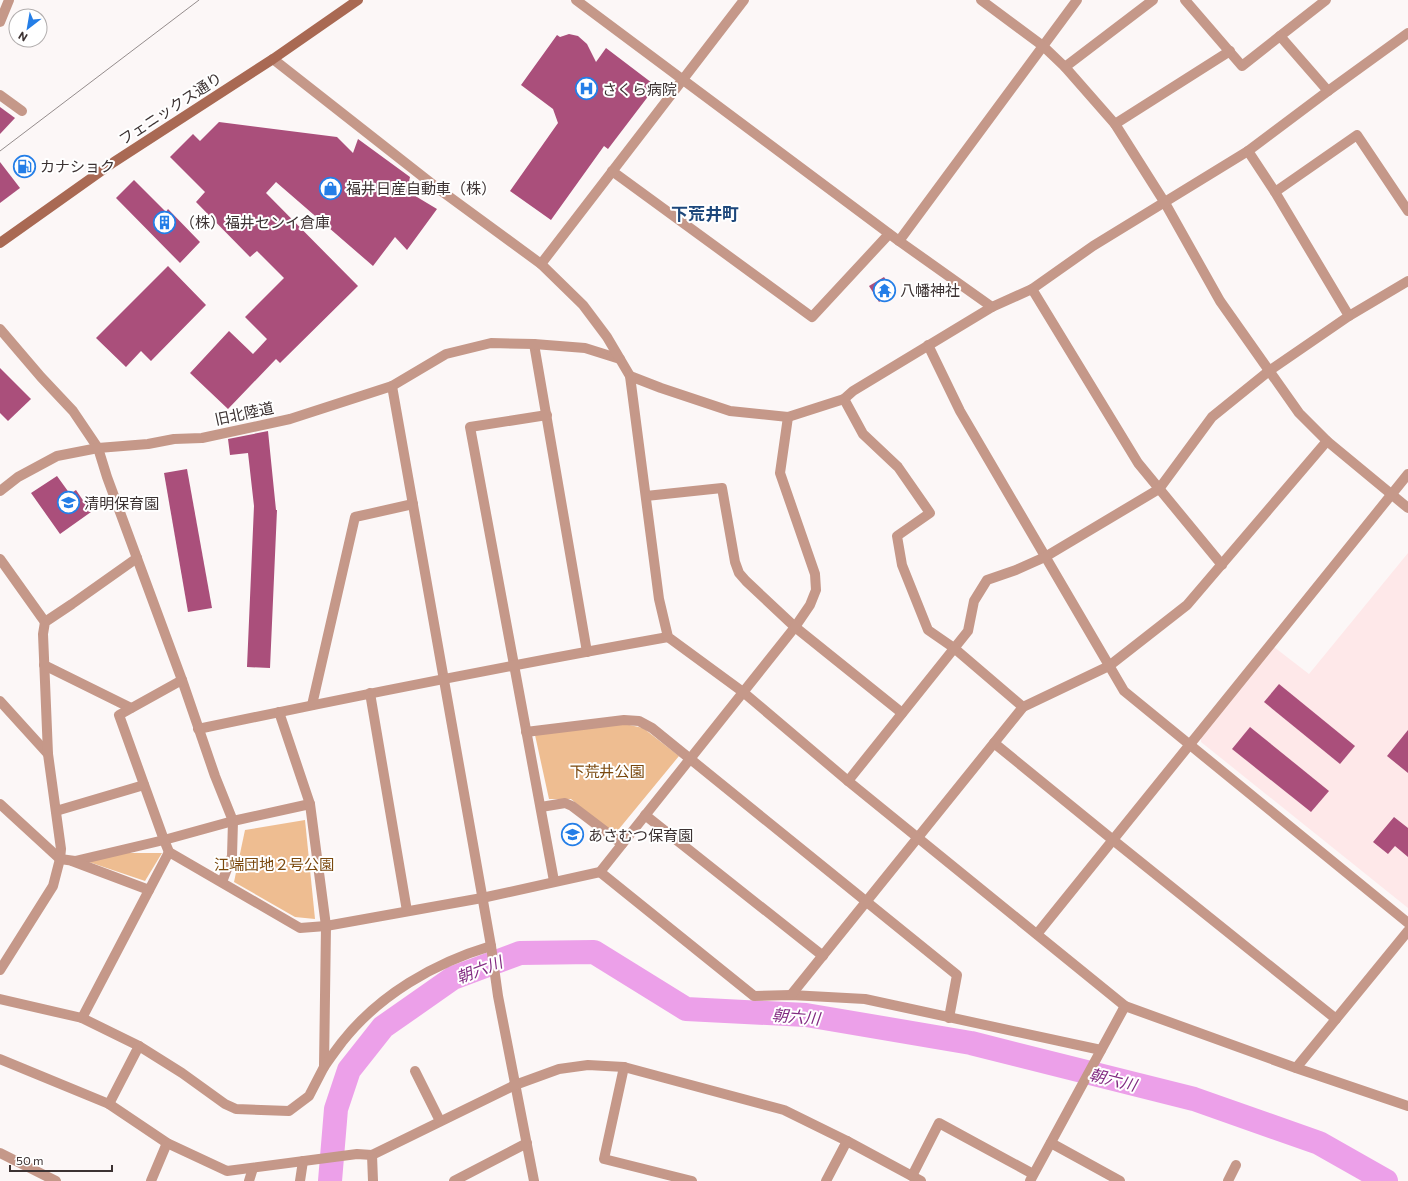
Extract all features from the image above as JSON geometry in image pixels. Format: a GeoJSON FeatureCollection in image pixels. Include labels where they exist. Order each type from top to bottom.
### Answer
{"type":"FeatureCollection","features":[{"type":"Feature","properties":{"kind":"main road","name":"フェニックス通り"},"geometry":{"type":"LineString","coordinates":[[0,243],[114,162],[273,59],[358,0]]}},
{"type":"Feature","properties":{"kind":"street"},"geometry":{"type":"LineString","coordinates":[[0,22],[8,0]]}},
{"type":"Feature","properties":{"kind":"street"},"geometry":{"type":"LineString","coordinates":[[576,0],[889,234],[992,307]]}},
{"type":"Feature","properties":{"kind":"street"},"geometry":{"type":"LineString","coordinates":[[541,264],[744,0]]}},
{"type":"Feature","properties":{"kind":"street"},"geometry":{"type":"LineString","coordinates":[[981,0],[1043,46],[1065,67],[1115,124],[1165,203],[1220,301],[1299,413],[1327,441],[1408,508]]}},
{"type":"Feature","properties":{"kind":"street"},"geometry":{"type":"LineString","coordinates":[[899,241],[1077,0]]}},
{"type":"Feature","properties":{"kind":"street"},"geometry":{"type":"LineString","coordinates":[[1065,67],[1153,0]]}},
{"type":"Feature","properties":{"kind":"street"},"geometry":{"type":"LineString","coordinates":[[1185,0],[1242,66],[1326,0]]}},
{"type":"Feature","properties":{"kind":"street"},"geometry":{"type":"LineString","coordinates":[[630,376],[730,411],[788,417],[844,399],[853,391],[992,307],[1032,289],[1093,246],[1248,152],[1328,91],[1408,33]]}},
{"type":"Feature","properties":{"kind":"street"},"geometry":{"type":"LineString","coordinates":[[1280,36],[1328,91]]}},
{"type":"Feature","properties":{"kind":"street"},"geometry":{"type":"LineString","coordinates":[[1115,124],[1230,51]]}},
{"type":"Feature","properties":{"kind":"street"},"geometry":{"type":"LineString","coordinates":[[273,59],[436,187],[541,264],[583,305],[607,337],[630,376],[659,599],[668,637],[743,692],[848,781],[1125,1006],[1296,1068],[1408,1106]]}},
{"type":"Feature","properties":{"kind":"street"},"geometry":{"type":"LineString","coordinates":[[0,95],[22,111]]}},
{"type":"Feature","properties":{"kind":"street"},"geometry":{"type":"LineString","coordinates":[[1275,192],[1357,135],[1408,211]]}},
{"type":"Feature","properties":{"kind":"street"},"geometry":{"type":"LineString","coordinates":[[1248,152],[1275,192],[1349,316]]}},
{"type":"Feature","properties":{"kind":"street"},"geometry":{"type":"LineString","coordinates":[[612,171],[812,317],[889,234]]}},
{"type":"Feature","properties":{"kind":"street"},"geometry":{"type":"LineString","coordinates":[[848,781],[968,631],[974,601],[987,580],[1016,570],[1045,556],[1159,489],[1212,417],[1269,370],[1349,316],[1408,280]]}},
{"type":"Feature","properties":{"kind":"street"},"geometry":{"type":"LineString","coordinates":[[1032,289],[1138,463],[1222,564]]}},
{"type":"Feature","properties":{"kind":"street"},"geometry":{"type":"LineString","coordinates":[[0,329],[41,377],[73,411],[98,448],[215,776],[233,821],[232,856],[222,882]]}},
{"type":"Feature","properties":{"kind":"street","name":"旧北陸道"},"geometry":{"type":"LineString","coordinates":[[0,491],[18,477],[57,456],[98,448],[148,444],[174,439],[202,438],[290,419],[392,386],[446,354],[491,343],[534,344],[585,348],[620,359]]}},
{"type":"Feature","properties":{"kind":"street"},"geometry":{"type":"LineString","coordinates":[[534,344],[586,652]]}},
{"type":"Feature","properties":{"kind":"street"},"geometry":{"type":"LineString","coordinates":[[928,345],[960,411],[1124,690],[1408,923]]}},
{"type":"Feature","properties":{"kind":"street"},"geometry":{"type":"LineString","coordinates":[[392,386],[498,996],[534,1181]]}},
{"type":"Feature","properties":{"kind":"street"},"geometry":{"type":"LineString","coordinates":[[844,399],[863,434],[898,467],[930,513],[897,536],[902,565],[928,630],[954,648],[1023,707]]}},
{"type":"Feature","properties":{"kind":"street"},"geometry":{"type":"LineString","coordinates":[[546,414],[470,427],[554,881]]}},
{"type":"Feature","properties":{"kind":"street"},"geometry":{"type":"LineString","coordinates":[[182,680],[119,715],[169,852],[300,928],[326,926],[482,898],[600,872],[795,627],[810,605],[816,590],[815,574],[780,473],[788,417]]}},
{"type":"Feature","properties":{"kind":"street"},"geometry":{"type":"LineString","coordinates":[[791,995],[1023,707],[1109,666],[1187,605],[1327,441]]}},
{"type":"Feature","properties":{"kind":"street"},"geometry":{"type":"LineString","coordinates":[[1037,934],[1408,474]]}},
{"type":"Feature","properties":{"kind":"street"},"geometry":{"type":"LineString","coordinates":[[646,496],[722,488],[735,562],[739,573],[795,627],[902,713]]}},
{"type":"Feature","properties":{"kind":"street"},"geometry":{"type":"LineString","coordinates":[[312,705],[355,517],[413,504]]}},
{"type":"Feature","properties":{"kind":"street"},"geometry":{"type":"LineString","coordinates":[[44,622],[137,558]]}},
{"type":"Feature","properties":{"kind":"street"},"geometry":{"type":"LineString","coordinates":[[0,559],[44,622],[43,634],[48,754],[61,850],[53,886],[0,970]]}},
{"type":"Feature","properties":{"kind":"street"},"geometry":{"type":"LineString","coordinates":[[198,729],[513,665],[668,637]]}},
{"type":"Feature","properties":{"kind":"street"},"geometry":{"type":"LineString","coordinates":[[44,665],[131,708]]}},
{"type":"Feature","properties":{"kind":"street"},"geometry":{"type":"LineString","coordinates":[[370,693],[407,911]]}},
{"type":"Feature","properties":{"kind":"street"},"geometry":{"type":"LineString","coordinates":[[0,701],[48,754]]}},
{"type":"Feature","properties":{"kind":"street"},"geometry":{"type":"LineString","coordinates":[[279,712],[310,804],[326,926],[324,1067]]}},
{"type":"Feature","properties":{"kind":"street"},"geometry":{"type":"LineString","coordinates":[[526,732],[624,720],[639,722],[652,728],[957,975],[949,1018]]}},
{"type":"Feature","properties":{"kind":"street"},"geometry":{"type":"LineString","coordinates":[[994,743],[1336,1019]]}},
{"type":"Feature","properties":{"kind":"street"},"geometry":{"type":"LineString","coordinates":[[56,811],[144,785]]}},
{"type":"Feature","properties":{"kind":"street"},"geometry":{"type":"LineString","coordinates":[[541,807],[565,802],[622,844]]}},
{"type":"Feature","properties":{"kind":"street"},"geometry":{"type":"LineString","coordinates":[[72,861],[164,840],[233,821],[310,804]]}},
{"type":"Feature","properties":{"kind":"street"},"geometry":{"type":"LineString","coordinates":[[2,810],[60,859],[72,861],[149,890]]}},
{"type":"Feature","properties":{"kind":"street"},"geometry":{"type":"LineString","coordinates":[[645,816],[823,956]]}},
{"type":"Feature","properties":{"kind":"street"},"geometry":{"type":"LineString","coordinates":[[82,1018],[169,852]]}},
{"type":"Feature","properties":{"kind":"street"},"geometry":{"type":"LineString","coordinates":[[600,872],[754,996],[791,995],[865,999],[1100,1052]]}},
{"type":"Feature","properties":{"kind":"street"},"geometry":{"type":"LineString","coordinates":[[1296,1068],[1408,931]]}},
{"type":"Feature","properties":{"kind":"street"},"geometry":{"type":"LineString","coordinates":[[0,999],[82,1018],[139,1046],[182,1073],[225,1104],[236,1109],[289,1111],[309,1096],[324,1067],[343,1041],[368,1014],[406,984],[439,966],[465,954],[491,950]]}},
{"type":"Feature","properties":{"kind":"street"},"geometry":{"type":"LineString","coordinates":[[0,1059],[109,1104],[167,1143],[227,1171],[357,1154],[372,1155],[515,1085],[559,1069],[588,1065],[624,1067],[784,1110],[916,1178],[939,1123],[1032,1178],[1125,1006]]}},
{"type":"Feature","properties":{"kind":"street"},"geometry":{"type":"LineString","coordinates":[[109,1104],[139,1046]]}},
{"type":"Feature","properties":{"kind":"street"},"geometry":{"type":"LineString","coordinates":[[624,1067],[604,1159],[692,1181]]}},
{"type":"Feature","properties":{"kind":"street"},"geometry":{"type":"LineString","coordinates":[[415,1071],[440,1122]]}},
{"type":"Feature","properties":{"kind":"street"},"geometry":{"type":"LineString","coordinates":[[826,1181],[848,1142]]}},
{"type":"Feature","properties":{"kind":"street"},"geometry":{"type":"LineString","coordinates":[[151,1181],[167,1143]]}},
{"type":"Feature","properties":{"kind":"street"},"geometry":{"type":"LineString","coordinates":[[454,1181],[527,1143]]}},
{"type":"Feature","properties":{"kind":"street"},"geometry":{"type":"LineString","coordinates":[[1050,1143],[1120,1181]]}},
{"type":"Feature","properties":{"kind":"street"},"geometry":{"type":"LineString","coordinates":[[0,1153],[56,1181]]}},
{"type":"Feature","properties":{"kind":"street"},"geometry":{"type":"LineString","coordinates":[[372,1155],[373,1181]]}},
{"type":"Feature","properties":{"kind":"street"},"geometry":{"type":"LineString","coordinates":[[300,1181],[308,1160]]}},
{"type":"Feature","properties":{"kind":"street"},"geometry":{"type":"LineString","coordinates":[[1228,1181],[1236,1165]]}},
{"type":"Feature","properties":{"kind":"street"},"geometry":{"type":"LineString","coordinates":[[249,1181],[253,1168]]}},
{"type":"Feature","properties":{"kind":"shaded area"},"geometry":{"type":"Polygon","coordinates":[[[1408,553],[1408,908],[1201,742],[1201,735],[1274,647],[1309,674],[1408,553]]]}},
{"type":"Feature","properties":{"kind":"green space","name":"下荒井公園"},"geometry":{"type":"Polygon","coordinates":[[[625,724],[643,728],[679,756],[614,835],[571,799],[549,799],[535,735],[625,724]]]}},
{"type":"Feature","properties":{"kind":"green space","name":"江端団地２号公園"},"geometry":{"type":"Polygon","coordinates":[[[305,820],[315,919],[295,917],[234,882],[245,830],[305,820]]]}},
{"type":"Feature","properties":{"kind":"green space"},"geometry":{"type":"Polygon","coordinates":[[[125,853],[162,853],[145,881],[86,861],[125,853]]]}},
{"type":"Feature","properties":{"kind":"building"},"geometry":{"type":"Polygon","coordinates":[[[569,34],[578,36],[587,44],[596,62],[606,48],[656,86],[608,149],[604,146],[551,220],[510,191],[558,123],[553,109],[521,85],[557,35],[560,37],[569,34]]]}},
{"type":"Feature","properties":{"kind":"building"},"geometry":{"type":"Polygon","coordinates":[[[0,107],[15,118],[0,134],[0,107]]]}},
{"type":"Feature","properties":{"kind":"building"},"geometry":{"type":"Polygon","coordinates":[[[219,122],[337,137],[353,153],[358,139],[410,177],[407,191],[437,209],[407,250],[395,237],[373,266],[276,182],[266,193],[358,286],[280,363],[276,359],[228,409],[190,373],[229,331],[253,354],[267,339],[245,317],[284,278],[257,251],[250,257],[196,202],[205,192],[170,157],[193,134],[200,141],[219,122]]]}},
{"type":"Feature","properties":{"kind":"building"},"geometry":{"type":"Polygon","coordinates":[[[0,162],[20,188],[0,203],[0,162]]]}},
{"type":"Feature","properties":{"kind":"building","name":"（株）福井センイ倉庫"},"geometry":{"type":"Polygon","coordinates":[[[134,180],[166,212],[168,209],[200,242],[180,263],[116,198],[134,180]]]}},
{"type":"Feature","properties":{"kind":"building"},"geometry":{"type":"Polygon","coordinates":[[[168,266],[206,305],[151,361],[141,351],[126,367],[96,338],[168,266]]]}},
{"type":"Feature","properties":{"kind":"building"},"geometry":{"type":"Polygon","coordinates":[[[884,277],[894,292],[879,302],[869,286],[884,277]]]}},
{"type":"Feature","properties":{"kind":"building"},"geometry":{"type":"Polygon","coordinates":[[[0,368],[31,399],[8,421],[0,413],[0,368]]]}},
{"type":"Feature","properties":{"kind":"building"},"geometry":{"type":"Polygon","coordinates":[[[268,431],[277,510],[270,668],[247,667],[254,506],[248,453],[230,455],[228,439],[268,431]]]}},
{"type":"Feature","properties":{"kind":"building"},"geometry":{"type":"Polygon","coordinates":[[[187,469],[212,608],[188,612],[164,473],[187,469]]]}},
{"type":"Feature","properties":{"kind":"building"},"geometry":{"type":"Polygon","coordinates":[[[57,476],[70,494],[76,490],[91,512],[60,534],[31,493],[57,476]]]}},
{"type":"Feature","properties":{"kind":"building"},"geometry":{"type":"Polygon","coordinates":[[[1279,684],[1355,746],[1340,764],[1264,702],[1279,684]]]}},
{"type":"Feature","properties":{"kind":"building"},"geometry":{"type":"Polygon","coordinates":[[[1250,727],[1329,791],[1311,812],[1232,749],[1250,727]]]}},
{"type":"Feature","properties":{"kind":"building"},"geometry":{"type":"Polygon","coordinates":[[[1408,730],[1408,773],[1387,756],[1408,730]]]}},
{"type":"Feature","properties":{"kind":"building"},"geometry":{"type":"Polygon","coordinates":[[[1394,817],[1408,828],[1408,857],[1395,846],[1388,854],[1373,842],[1394,817]]]}},
{"type":"Feature","properties":{"kind":"waterway","name":"朝六川"},"geometry":{"type":"LineString","coordinates":[[330,1181],[336,1109],[349,1070],[383,1027],[453,978],[520,953],[594,952],[686,1009],[806,1015],[971,1043],[1194,1099],[1319,1143],[1386,1181]]}},
{"type":"Feature","properties":{"kind":"tram line"},"geometry":{"type":"LineString","coordinates":[[0,151],[199,0]]}},
{"type":"Feature","properties":{"kind":"place","name":"さくら病院"},"geometry":{"type":"Point","coordinates":[587,89]}},
{"type":"Feature","properties":{"kind":"place","name":"カナショク"},"geometry":{"type":"Point","coordinates":[25,166]}},
{"type":"Feature","properties":{"kind":"place","name":"福井日産自動車（株）"},"geometry":{"type":"Point","coordinates":[330,188]}},
{"type":"Feature","properties":{"kind":"place","name":"（株）福井センイ倉庫"},"geometry":{"type":"Point","coordinates":[164,222]}},
{"type":"Feature","properties":{"kind":"place","name":"八幡神社"},"geometry":{"type":"Point","coordinates":[884,290]}},
{"type":"Feature","properties":{"kind":"place","name":"清明保育園"},"geometry":{"type":"Point","coordinates":[68,503]}},
{"type":"Feature","properties":{"kind":"place","name":"あさむつ保育園"},"geometry":{"type":"Point","coordinates":[573,835]}},
{"type":"Feature","properties":{"kind":"district","name":"下荒井町"},"geometry":{"type":"Point","coordinates":[705,213]}}]}
